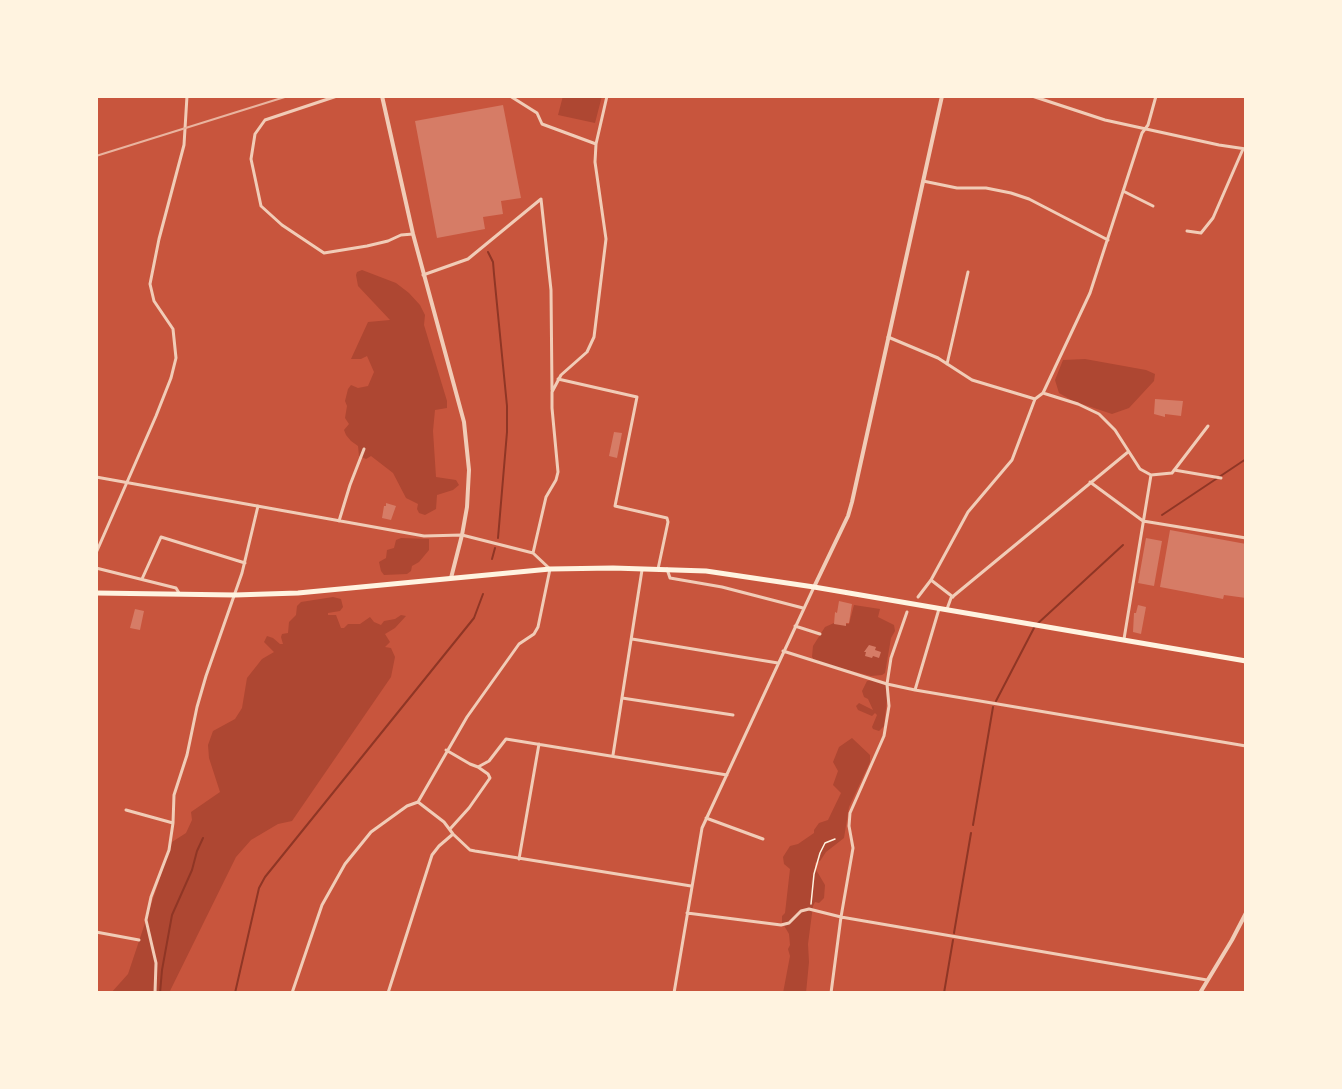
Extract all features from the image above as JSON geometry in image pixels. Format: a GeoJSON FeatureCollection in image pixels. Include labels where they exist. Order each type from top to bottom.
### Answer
{"type":"FeatureCollection","features":[{"type":"Feature","properties":{"kind":"main road"},"geometry":{"type":"LineString","coordinates":[[96,593],[235,596],[550,569],[642,568],[706,571],[814,586],[1246,661]]}},
{"type":"Feature","properties":{"kind":"street"},"geometry":{"type":"LineString","coordinates":[[96,553],[171,378],[176,358],[176,339],[173,329],[154,301],[150,284],[159,239],[184,145],[187,96]]}},
{"type":"Feature","properties":{"kind":"street"},"geometry":{"type":"LineString","coordinates":[[337,96],[265,120],[255,134],[251,159],[261,206],[282,225],[324,253],[367,246],[388,241],[400,235],[413,234]]}},
{"type":"Feature","properties":{"kind":"street"},"geometry":{"type":"LineString","coordinates":[[382,96],[423,275],[464,422],[469,470],[467,507],[451,578]]}},
{"type":"Feature","properties":{"kind":"street"},"geometry":{"type":"LineString","coordinates":[[510,96],[537,113],[542,124],[596,144]]}},
{"type":"Feature","properties":{"kind":"street"},"geometry":{"type":"LineString","coordinates":[[552,392],[558,379],[587,352],[594,337],[606,239],[595,168],[596,144],[607,96]]}},
{"type":"Feature","properties":{"kind":"street"},"geometry":{"type":"LineString","coordinates":[[674,993],[702,828],[848,516],[942,96]]}},
{"type":"Feature","properties":{"kind":"street"},"geometry":{"type":"LineString","coordinates":[[1032,96],[1089,116],[1245,149],[1219,207],[1204,231],[1197,233],[1187,231]]}},
{"type":"Feature","properties":{"kind":"street"},"geometry":{"type":"LineString","coordinates":[[918,597],[931,580],[968,512],[1012,460],[1035,399],[1043,393],[1090,293],[1156,96]]}},
{"type":"Feature","properties":{"kind":"street"},"geometry":{"type":"LineString","coordinates":[[923,181],[957,188],[986,188],[1011,193],[1029,199],[1108,240]]}},
{"type":"Feature","properties":{"kind":"street"},"geometry":{"type":"LineString","coordinates":[[1123,191],[1153,206]]}},
{"type":"Feature","properties":{"kind":"street"},"geometry":{"type":"LineString","coordinates":[[423,275],[468,259],[541,199],[551,290],[552,408],[558,472],[546,497],[533,553]]}},
{"type":"Feature","properties":{"kind":"street"},"geometry":{"type":"LineString","coordinates":[[947,364],[968,272]]}},
{"type":"Feature","properties":{"kind":"street"},"geometry":{"type":"LineString","coordinates":[[888,337],[938,358],[972,380],[1035,399]]}},
{"type":"Feature","properties":{"kind":"street"},"geometry":{"type":"LineString","coordinates":[[558,379],[637,397],[615,506],[667,518],[658,569]]}},
{"type":"Feature","properties":{"kind":"street"},"geometry":{"type":"LineString","coordinates":[[1043,393],[1078,404],[1099,414],[1115,430],[1140,469],[1150,476],[1172,472],[1208,426]]}},
{"type":"Feature","properties":{"kind":"street"},"geometry":{"type":"LineString","coordinates":[[339,521],[364,449]]}},
{"type":"Feature","properties":{"kind":"street"},"geometry":{"type":"LineString","coordinates":[[947,610],[953,597],[1128,452]]}},
{"type":"Feature","properties":{"kind":"street"},"geometry":{"type":"LineString","coordinates":[[1174,470],[1221,478]]}},
{"type":"Feature","properties":{"kind":"street"},"geometry":{"type":"LineString","coordinates":[[1124,641],[1150,476]]}},
{"type":"Feature","properties":{"kind":"street"},"geometry":{"type":"LineString","coordinates":[[96,477],[424,536],[462,535],[533,553],[550,569],[538,627],[534,634],[519,644],[467,717],[418,802],[407,806],[371,832],[345,864],[322,904],[291,993]]}},
{"type":"Feature","properties":{"kind":"street"},"geometry":{"type":"LineString","coordinates":[[1090,482],[1143,521],[1246,538]]}},
{"type":"Feature","properties":{"kind":"street"},"geometry":{"type":"LineString","coordinates":[[155,993],[156,963],[146,920],[151,897],[169,850],[174,795],[187,755],[197,707],[235,596],[258,506]]}},
{"type":"Feature","properties":{"kind":"street"},"geometry":{"type":"LineString","coordinates":[[142,579],[161,537],[245,563]]}},
{"type":"Feature","properties":{"kind":"street"},"geometry":{"type":"LineString","coordinates":[[96,568],[176,588],[180,595]]}},
{"type":"Feature","properties":{"kind":"street"},"geometry":{"type":"LineString","coordinates":[[613,755],[642,568]]}},
{"type":"Feature","properties":{"kind":"street"},"geometry":{"type":"LineString","coordinates":[[667,569],[670,578],[722,587],[803,608]]}},
{"type":"Feature","properties":{"kind":"street"},"geometry":{"type":"LineString","coordinates":[[931,580],[953,597]]}},
{"type":"Feature","properties":{"kind":"street"},"geometry":{"type":"LineString","coordinates":[[915,690],[939,609]]}},
{"type":"Feature","properties":{"kind":"street"},"geometry":{"type":"LineString","coordinates":[[831,993],[853,848],[849,826],[850,813],[884,736],[889,706],[886,684],[900,627],[907,612]]}},
{"type":"Feature","properties":{"kind":"street"},"geometry":{"type":"LineString","coordinates":[[795,626],[820,634]]}},
{"type":"Feature","properties":{"kind":"street"},"geometry":{"type":"LineString","coordinates":[[632,639],[778,663]]}},
{"type":"Feature","properties":{"kind":"street"},"geometry":{"type":"LineString","coordinates":[[783,651],[886,684],[915,690],[1246,746]]}},
{"type":"Feature","properties":{"kind":"street"},"geometry":{"type":"LineString","coordinates":[[622,698],[733,715]]}},
{"type":"Feature","properties":{"kind":"street"},"geometry":{"type":"LineString","coordinates":[[478,767],[489,761],[506,739],[727,775]]}},
{"type":"Feature","properties":{"kind":"street"},"geometry":{"type":"LineString","coordinates":[[519,859],[539,744]]}},
{"type":"Feature","properties":{"kind":"street"},"geometry":{"type":"LineString","coordinates":[[446,750],[470,765],[478,767],[490,778],[469,808],[450,829]]}},
{"type":"Feature","properties":{"kind":"street"},"geometry":{"type":"LineString","coordinates":[[418,802],[444,822],[470,850],[691,886]]}},
{"type":"Feature","properties":{"kind":"street"},"geometry":{"type":"LineString","coordinates":[[126,810],[173,822]]}},
{"type":"Feature","properties":{"kind":"street"},"geometry":{"type":"LineString","coordinates":[[706,818],[763,839]]}},
{"type":"Feature","properties":{"kind":"street"},"geometry":{"type":"LineString","coordinates":[[388,993],[432,855],[453,834]]}},
{"type":"Feature","properties":{"kind":"street"},"geometry":{"type":"LineString","coordinates":[[687,913],[781,925],[789,923],[801,911],[809,909],[841,917],[1207,980]]}},
{"type":"Feature","properties":{"kind":"street"},"geometry":{"type":"LineString","coordinates":[[1200,993],[1246,913]]}},
{"type":"Feature","properties":{"kind":"street"},"geometry":{"type":"LineString","coordinates":[[96,932],[138,940]]}},
{"type":"Feature","properties":{"kind":"path"},"geometry":{"type":"LineString","coordinates":[[809,909],[814,874],[820,853],[825,843],[835,839]]}},
{"type":"Feature","properties":{"kind":"shaded area"},"geometry":{"type":"Polygon","coordinates":[[[563,96],[602,96],[595,123],[558,115],[563,96]]]}},
{"type":"Feature","properties":{"kind":"shaded area"},"geometry":{"type":"Polygon","coordinates":[[[362,270],[396,283],[420,305],[425,315],[424,325],[447,401],[447,408],[435,410],[433,431],[436,477],[456,480],[459,485],[453,490],[437,495],[436,509],[425,515],[419,513],[418,504],[406,498],[393,473],[371,456],[366,459],[359,456],[358,446],[351,441],[344,430],[349,424],[345,418],[348,389],[351,385],[358,388],[368,386],[374,372],[367,356],[361,359],[351,359],[368,322],[390,320],[358,286],[356,275],[362,270]]]}},
{"type":"Feature","properties":{"kind":"shaded area"},"geometry":{"type":"Polygon","coordinates":[[[1085,359],[1146,370],[1155,374],[1154,381],[1129,408],[1112,414],[1073,401],[1059,393],[1055,380],[1063,360],[1085,359]]]}},
{"type":"Feature","properties":{"kind":"shaded area"},"geometry":{"type":"Polygon","coordinates":[[[401,538],[429,539],[429,550],[407,574],[384,575],[379,562],[386,558],[387,550],[394,548],[396,540],[401,538]]]}},
{"type":"Feature","properties":{"kind":"shaded area"},"geometry":{"type":"Polygon","coordinates":[[[333,597],[341,599],[343,607],[340,611],[328,613],[328,615],[336,615],[341,628],[348,624],[360,624],[370,617],[381,625],[384,621],[401,615],[406,616],[395,628],[385,634],[390,642],[385,647],[391,648],[395,657],[391,677],[292,821],[278,824],[251,840],[236,857],[169,993],[111,993],[128,974],[172,842],[186,833],[192,820],[191,812],[220,792],[209,758],[208,745],[213,731],[235,719],[242,708],[247,678],[262,659],[274,652],[264,642],[267,636],[283,644],[282,634],[288,633],[289,622],[296,615],[297,606],[301,602],[333,597]]]}},
{"type":"Feature","properties":{"kind":"shaded area"},"geometry":{"type":"Polygon","coordinates":[[[854,605],[880,609],[878,617],[894,625],[895,631],[891,638],[885,673],[882,675],[871,676],[816,662],[812,657],[813,646],[825,627],[834,623],[849,624],[854,605]]]}},
{"type":"Feature","properties":{"kind":"shaded area"},"geometry":{"type":"Polygon","coordinates":[[[876,679],[884,683],[887,699],[884,726],[879,731],[872,727],[877,715],[875,713],[872,716],[858,710],[856,706],[859,703],[873,710],[862,691],[867,681],[876,679]]]}},
{"type":"Feature","properties":{"kind":"shaded area"},"geometry":{"type":"Polygon","coordinates":[[[852,738],[870,755],[870,762],[849,807],[844,838],[815,863],[815,868],[825,885],[824,898],[819,903],[815,902],[813,906],[808,944],[806,993],[783,993],[790,945],[789,934],[782,922],[782,916],[785,913],[790,869],[784,864],[783,857],[790,846],[798,844],[814,833],[819,823],[828,820],[841,793],[833,785],[838,771],[833,762],[839,747],[852,738]]]}},
{"type":"Feature","properties":{"kind":"building"},"geometry":{"type":"Polygon","coordinates":[[[503,105],[521,198],[501,201],[503,214],[483,217],[485,229],[437,238],[415,121],[503,105]]]}},
{"type":"Feature","properties":{"kind":"building"},"geometry":{"type":"Polygon","coordinates":[[[1155,399],[1183,401],[1181,416],[1165,414],[1165,417],[1154,414],[1155,399]]]}},
{"type":"Feature","properties":{"kind":"building"},"geometry":{"type":"Polygon","coordinates":[[[614,432],[622,433],[617,458],[609,456],[614,432]]]}},
{"type":"Feature","properties":{"kind":"building"},"geometry":{"type":"Polygon","coordinates":[[[386,503],[396,506],[391,520],[382,518],[386,503]]]}},
{"type":"Feature","properties":{"kind":"building"},"geometry":{"type":"Polygon","coordinates":[[[1170,530],[1246,544],[1246,598],[1224,595],[1223,599],[1160,587],[1170,530]]]}},
{"type":"Feature","properties":{"kind":"building"},"geometry":{"type":"Polygon","coordinates":[[[1146,538],[1162,541],[1154,586],[1138,583],[1146,538]]]}},
{"type":"Feature","properties":{"kind":"building"},"geometry":{"type":"Polygon","coordinates":[[[839,601],[852,604],[849,623],[846,623],[846,626],[834,624],[839,601]]]}},
{"type":"Feature","properties":{"kind":"building"},"geometry":{"type":"Polygon","coordinates":[[[1138,605],[1146,607],[1141,634],[1133,632],[1134,613],[1138,605]]]}},
{"type":"Feature","properties":{"kind":"building"},"geometry":{"type":"Polygon","coordinates":[[[135,609],[144,611],[140,630],[130,628],[135,609]]]}},
{"type":"Feature","properties":{"kind":"building"},"geometry":{"type":"Polygon","coordinates":[[[869,645],[881,652],[879,658],[865,656],[866,652],[864,652],[869,645]]]}},
{"type":"Feature","properties":{"kind":"waterway"},"geometry":{"type":"LineString","coordinates":[[488,252],[493,262],[507,406],[498,538]]}},
{"type":"Feature","properties":{"kind":"waterway"},"geometry":{"type":"LineString","coordinates":[[1162,515],[1246,459]]}},
{"type":"Feature","properties":{"kind":"waterway"},"geometry":{"type":"LineString","coordinates":[[996,701],[1035,626],[1123,545]]}},
{"type":"Feature","properties":{"kind":"waterway"},"geometry":{"type":"LineString","coordinates":[[492,559],[495,548]]}},
{"type":"Feature","properties":{"kind":"waterway"},"geometry":{"type":"LineString","coordinates":[[235,993],[259,888],[265,877],[474,618],[483,594]]}},
{"type":"Feature","properties":{"kind":"waterway"},"geometry":{"type":"LineString","coordinates":[[973,825],[993,707]]}},
{"type":"Feature","properties":{"kind":"waterway"},"geometry":{"type":"LineString","coordinates":[[954,933],[971,833]]}},
{"type":"Feature","properties":{"kind":"waterway"},"geometry":{"type":"LineString","coordinates":[[160,993],[172,915],[203,838]]}},
{"type":"Feature","properties":{"kind":"waterway"},"geometry":{"type":"LineString","coordinates":[[944,993],[953,940]]}},
{"type":"Feature","properties":{"kind":"railway"},"geometry":{"type":"LineString","coordinates":[[96,156],[288,96]]}}]}
